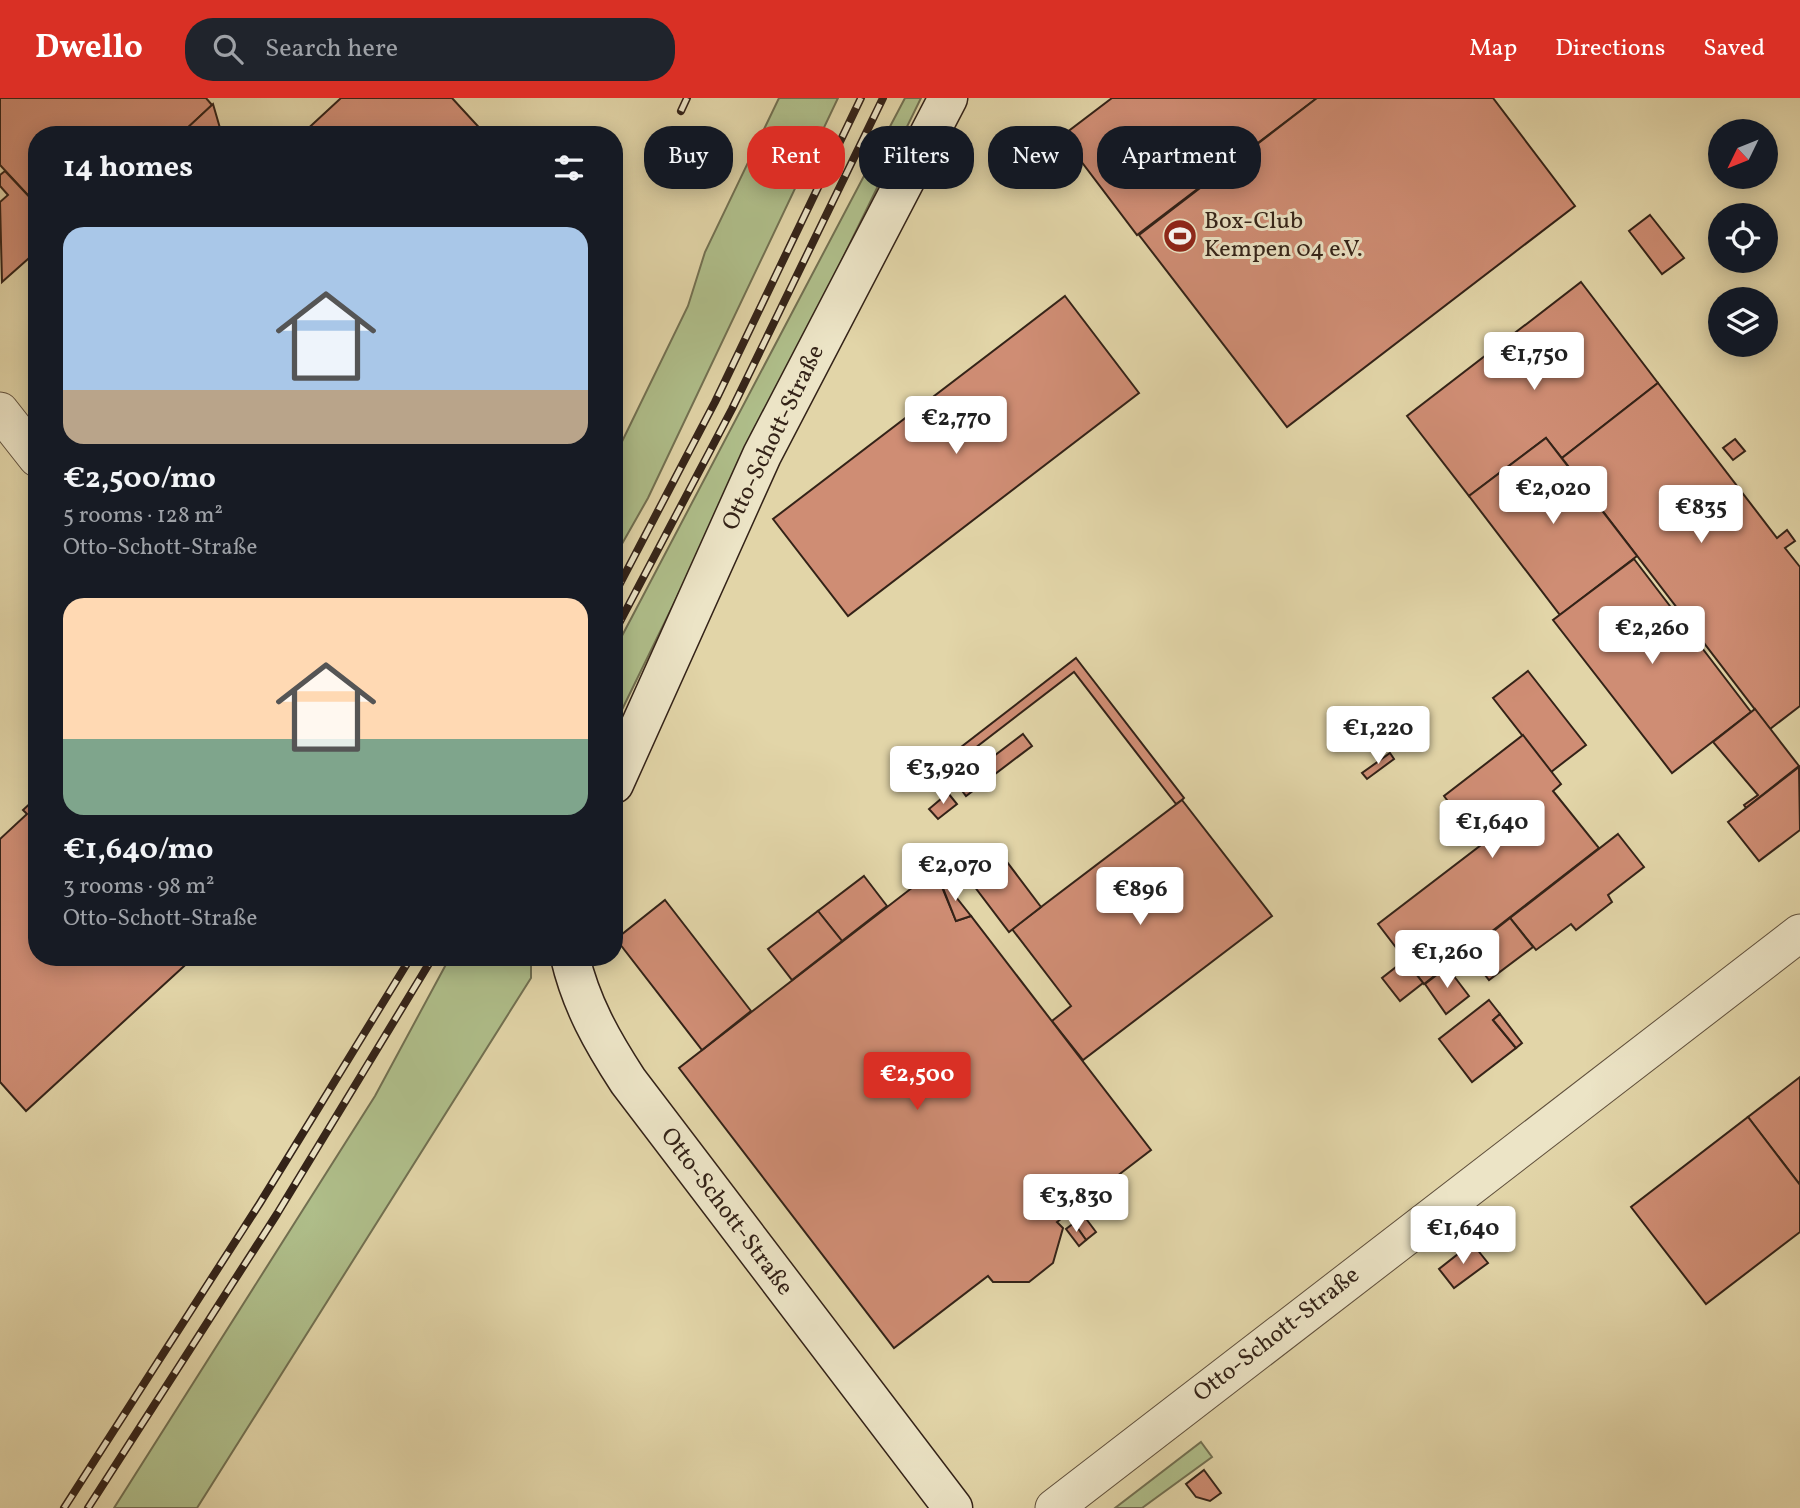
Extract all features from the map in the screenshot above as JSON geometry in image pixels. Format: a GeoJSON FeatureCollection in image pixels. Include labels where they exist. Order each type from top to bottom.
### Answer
{"type":"FeatureCollection","features":[{"type":"Feature","properties":{"kind":"street","name":"Otto-Schott-Straße"},"geometry":{"type":"LineString","coordinates":[[623,764],[762,455],[948,98]]}},
{"type":"Feature","properties":{"kind":"street"},"geometry":{"type":"LineString","coordinates":[[0,411],[28,447]]}},
{"type":"Feature","properties":{"kind":"street","name":"Otto-Schott-Straße"},"geometry":{"type":"LineString","coordinates":[[1054,1508],[1800,933]]}},
{"type":"Feature","properties":{"kind":"street","name":"Otto-Schott-Straße"},"geometry":{"type":"LineString","coordinates":[[572,966],[581,999],[598,1036],[628,1081],[953,1508]]}},
{"type":"Feature","properties":{"kind":"green space"},"geometry":{"type":"Polygon","coordinates":[[[779,98],[838,98],[825,126],[766,126],[779,98]]]}},
{"type":"Feature","properties":{"kind":"green space"},"geometry":{"type":"Polygon","coordinates":[[[905,98],[921,98],[907,126],[890,126],[905,98]]]}},
{"type":"Feature","properties":{"kind":"green space"},"geometry":{"type":"Polygon","coordinates":[[[747,165],[747,189],[795,189],[648,498],[623,542],[623,440],[688,306],[705,252],[747,165]]]}},
{"type":"Feature","properties":{"kind":"green space"},"geometry":{"type":"Polygon","coordinates":[[[859,185],[859,189],[877,189],[623,708],[623,634],[859,185]]]}},
{"type":"Feature","properties":{"kind":"green space"},"geometry":{"type":"Polygon","coordinates":[[[445,966],[531,966],[531,978],[197,1508],[114,1508],[375,1096],[445,966]]]}},
{"type":"Feature","properties":{"kind":"green space"},"geometry":{"type":"Polygon","coordinates":[[[1201,1442],[1212,1457],[1142,1508],[1115,1508],[1201,1442]]]}},
{"type":"Feature","properties":{"kind":"building"},"geometry":{"type":"Polygon","coordinates":[[[0,98],[206,98],[212,105],[190,126],[28,126],[28,195],[0,165],[0,98]]]}},
{"type":"Feature","properties":{"kind":"building"},"geometry":{"type":"Polygon","coordinates":[[[341,98],[452,98],[478,126],[311,126],[341,98]]]}},
{"type":"Feature","properties":{"kind":"building"},"geometry":{"type":"Polygon","coordinates":[[[1112,98],[1317,98],[1261,141],[1261,126],[1097,126],[1097,182],[1083,164],[1083,126],[1075,126],[1112,98]]]}},
{"type":"Feature","properties":{"kind":"building"},"geometry":{"type":"Polygon","coordinates":[[[1317,98],[1493,98],[1575,206],[1287,427],[1139,235],[1199,189],[1261,189],[1261,141],[1317,98]]]}},
{"type":"Feature","properties":{"kind":"building"},"geometry":{"type":"Polygon","coordinates":[[[213,104],[219,126],[189,126],[213,104]]]}},
{"type":"Feature","properties":{"kind":"building"},"geometry":{"type":"Polygon","coordinates":[[[5,171],[28,195],[28,259],[2,282],[0,202],[8,195],[0,186],[0,175],[5,171]]]}},
{"type":"Feature","properties":{"kind":"building"},"geometry":{"type":"Polygon","coordinates":[[[1102,189],[1197,189],[1137,235],[1102,189]]]}},
{"type":"Feature","properties":{"kind":"building"},"geometry":{"type":"Polygon","coordinates":[[[1650,215],[1684,258],[1662,274],[1629,231],[1650,215]]]}},
{"type":"Feature","properties":{"kind":"building"},"geometry":{"type":"Polygon","coordinates":[[[1581,282],[1658,383],[1562,458],[1546,438],[1469,496],[1407,416],[1581,282]]]}},
{"type":"Feature","properties":{"kind":"building"},"geometry":{"type":"Polygon","coordinates":[[[1065,296],[1139,393],[848,616],[773,519],[1065,296]]]}},
{"type":"Feature","properties":{"kind":"building"},"geometry":{"type":"Polygon","coordinates":[[[1658,383],[1777,538],[1787,530],[1795,541],[1785,548],[1800,567],[1800,706],[1770,729],[1562,458],[1658,383]]]}},
{"type":"Feature","properties":{"kind":"building"},"geometry":{"type":"Polygon","coordinates":[[[1546,438],[1637,556],[1560,615],[1469,496],[1546,438]]]}},
{"type":"Feature","properties":{"kind":"building"},"geometry":{"type":"Polygon","coordinates":[[[1735,439],[1745,451],[1733,460],[1723,448],[1735,439]]]}},
{"type":"Feature","properties":{"kind":"building"},"geometry":{"type":"Polygon","coordinates":[[[1634,559],[1751,712],[1672,773],[1553,620],[1634,559]]]}},
{"type":"Feature","properties":{"kind":"building"},"geometry":{"type":"Polygon","coordinates":[[[1076,658],[1184,798],[1182,800],[1176,804],[1074,672],[927,785],[921,778],[1076,658]]]}},
{"type":"Feature","properties":{"kind":"building"},"geometry":{"type":"Polygon","coordinates":[[[1528,671],[1586,745],[1551,772],[1493,698],[1528,671]]]}},
{"type":"Feature","properties":{"kind":"building"},"geometry":{"type":"Polygon","coordinates":[[[1755,709],[1799,766],[1746,808],[1744,805],[1758,795],[1713,742],[1755,709]]]}},
{"type":"Feature","properties":{"kind":"building"},"geometry":{"type":"Polygon","coordinates":[[[1023,734],[1032,746],[966,796],[957,784],[1023,734]]]}},
{"type":"Feature","properties":{"kind":"building"},"geometry":{"type":"Polygon","coordinates":[[[1523,735],[1561,784],[1553,791],[1599,848],[1424,984],[1378,924],[1481,845],[1444,796],[1523,735]]]}},
{"type":"Feature","properties":{"kind":"building"},"geometry":{"type":"Polygon","coordinates":[[[1390,753],[1394,759],[1367,779],[1362,773],[1390,753]]]}},
{"type":"Feature","properties":{"kind":"building"},"geometry":{"type":"Polygon","coordinates":[[[1799,767],[1800,830],[1759,861],[1728,822],[1799,767]]]}},
{"type":"Feature","properties":{"kind":"building"},"geometry":{"type":"Polygon","coordinates":[[[948,793],[957,804],[938,819],[929,809],[948,793]]]}},
{"type":"Feature","properties":{"kind":"building"},"geometry":{"type":"Polygon","coordinates":[[[1182,800],[1272,916],[1083,1060],[1052,1021],[1071,1006],[1012,929],[1182,800]]]}},
{"type":"Feature","properties":{"kind":"building"},"geometry":{"type":"Polygon","coordinates":[[[28,805],[28,966],[184,966],[26,1111],[0,1082],[0,839],[27,814],[23,810],[28,805]]]}},
{"type":"Feature","properties":{"kind":"building"},"geometry":{"type":"Polygon","coordinates":[[[1618,834],[1644,867],[1608,895],[1612,902],[1576,930],[1571,924],[1536,950],[1510,918],[1618,834]]]}},
{"type":"Feature","properties":{"kind":"building"},"geometry":{"type":"Polygon","coordinates":[[[1001,854],[1041,907],[1009,932],[968,878],[1001,854]]]}},
{"type":"Feature","properties":{"kind":"building"},"geometry":{"type":"Polygon","coordinates":[[[935,870],[956,921],[971,916],[1151,1150],[1057,1222],[1063,1228],[1053,1263],[1029,1282],[993,1282],[988,1276],[894,1348],[679,1068],[935,870]]]}},
{"type":"Feature","properties":{"kind":"building"},"geometry":{"type":"Polygon","coordinates":[[[937,873],[971,916],[956,921],[937,873]]]}},
{"type":"Feature","properties":{"kind":"building"},"geometry":{"type":"Polygon","coordinates":[[[864,876],[887,906],[842,941],[818,911],[864,876]]]}},
{"type":"Feature","properties":{"kind":"building"},"geometry":{"type":"Polygon","coordinates":[[[665,900],[751,1011],[702,1050],[623,948],[623,933],[665,900]]]}},
{"type":"Feature","properties":{"kind":"building"},"geometry":{"type":"Polygon","coordinates":[[[818,911],[842,941],[792,980],[768,949],[818,911]]]}},
{"type":"Feature","properties":{"kind":"building"},"geometry":{"type":"Polygon","coordinates":[[[1510,918],[1533,947],[1489,980],[1467,952],[1510,918]]]}},
{"type":"Feature","properties":{"kind":"building"},"geometry":{"type":"Polygon","coordinates":[[[1405,960],[1423,983],[1400,1001],[1382,978],[1405,960]]]}},
{"type":"Feature","properties":{"kind":"building"},"geometry":{"type":"Polygon","coordinates":[[[1447,967],[1469,996],[1446,1014],[1425,984],[1447,967]]]}},
{"type":"Feature","properties":{"kind":"building"},"geometry":{"type":"Polygon","coordinates":[[[1489,1000],[1500,1014],[1493,1020],[1516,1048],[1472,1082],[1439,1039],[1489,1000]]]}},
{"type":"Feature","properties":{"kind":"building"},"geometry":{"type":"Polygon","coordinates":[[[1500,1014],[1522,1043],[1516,1048],[1493,1020],[1500,1014]]]}},
{"type":"Feature","properties":{"kind":"building"},"geometry":{"type":"Polygon","coordinates":[[[1800,1077],[1800,1185],[1748,1117],[1800,1077]]]}},
{"type":"Feature","properties":{"kind":"building"},"geometry":{"type":"Polygon","coordinates":[[[1748,1117],[1800,1185],[1800,1232],[1706,1304],[1631,1207],[1748,1117]]]}},
{"type":"Feature","properties":{"kind":"building"},"geometry":{"type":"Polygon","coordinates":[[[1084,1216],[1096,1232],[1086,1240],[1074,1223],[1084,1216]]]}},
{"type":"Feature","properties":{"kind":"building"},"geometry":{"type":"Polygon","coordinates":[[[1074,1223],[1086,1240],[1079,1246],[1066,1229],[1074,1223]]]}},
{"type":"Feature","properties":{"kind":"building"},"geometry":{"type":"Polygon","coordinates":[[[1472,1243],[1488,1263],[1454,1288],[1439,1269],[1472,1243]]]}},
{"type":"Feature","properties":{"kind":"building"},"geometry":{"type":"Polygon","coordinates":[[[1204,1470],[1221,1493],[1210,1501],[1196,1497],[1186,1484],[1204,1470]]]}},
{"type":"Feature","properties":{"kind":"railway"},"geometry":{"type":"LineString","coordinates":[[681,111],[687,98]]}},
{"type":"Feature","properties":{"kind":"railway"},"geometry":{"type":"LineString","coordinates":[[623,578],[715,402],[861,98]]}},
{"type":"Feature","properties":{"kind":"railway"},"geometry":{"type":"LineString","coordinates":[[623,616],[732,409],[883,98]]}},
{"type":"Feature","properties":{"kind":"railway"},"geometry":{"type":"LineString","coordinates":[[64,1508],[260,1203],[405,966]]}},
{"type":"Feature","properties":{"kind":"railway"},"geometry":{"type":"LineString","coordinates":[[88,1508],[277,1214],[428,966]]}},
{"type":"Feature","properties":{"kind":"place","name":"Box-Club Kempen 04 e.V."},"geometry":{"type":"Point","coordinates":[1180,236]}}]}
